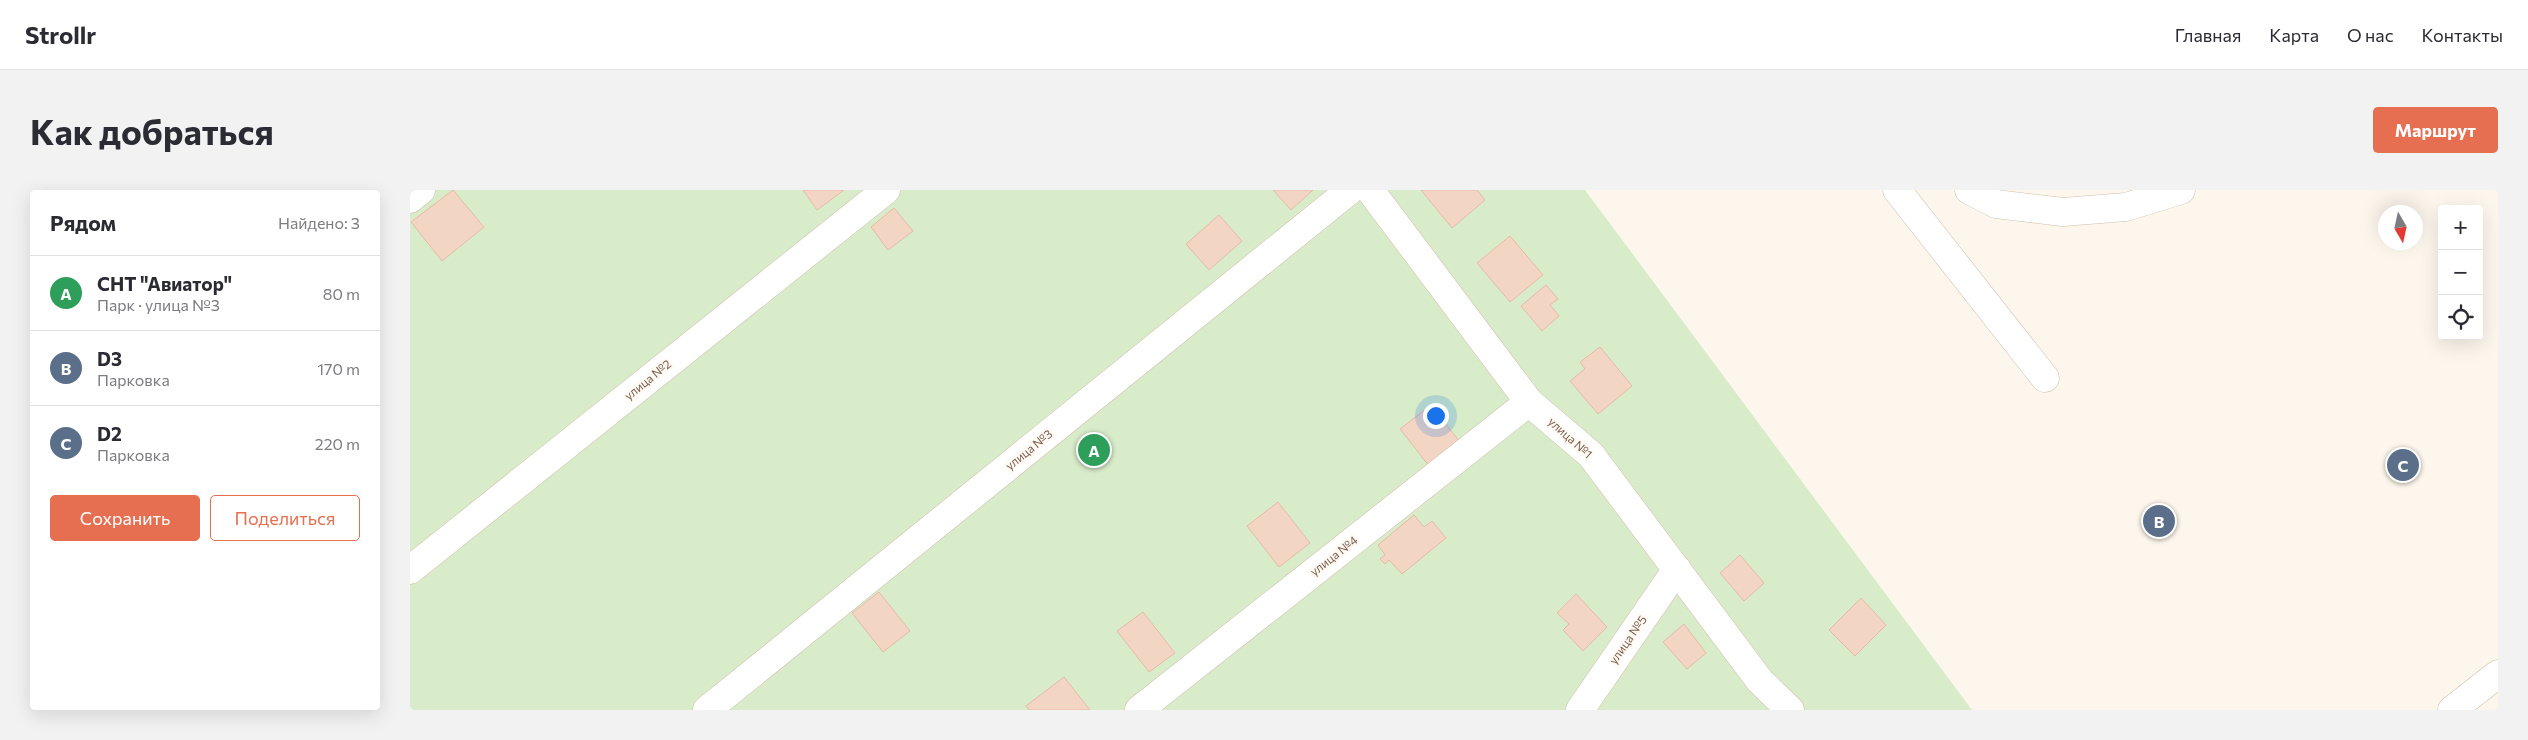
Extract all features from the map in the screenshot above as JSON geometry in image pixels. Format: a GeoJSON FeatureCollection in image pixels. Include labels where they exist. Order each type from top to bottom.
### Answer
{"type":"FeatureCollection","features":[{"type":"Feature","properties":{"kind":"street"},"geometry":{"type":"LineString","coordinates":[[410,199],[421,190]]}},
{"type":"Feature","properties":{"kind":"street","name":"улица №2"},"geometry":{"type":"LineString","coordinates":[[410,570],[886,190]]}},
{"type":"Feature","properties":{"kind":"street","name":"улица №3"},"geometry":{"type":"LineString","coordinates":[[707,710],[1350,190]]}},
{"type":"Feature","properties":{"kind":"street","name":"улица №1"},"geometry":{"type":"LineString","coordinates":[[1370,190],[1529,402],[1592,455],[1760,681],[1790,710]]}},
{"type":"Feature","properties":{"kind":"street"},"geometry":{"type":"LineString","coordinates":[[1897,190],[2045,378]]}},
{"type":"Feature","properties":{"kind":"street"},"geometry":{"type":"LineString","coordinates":[[1969,190],[1996,204],[2063,212],[2126,207],[2181,190]]}},
{"type":"Feature","properties":{"kind":"street","name":"улица №4"},"geometry":{"type":"LineString","coordinates":[[1139,710],[1529,402]]}},
{"type":"Feature","properties":{"kind":"street","name":"улица №5"},"geometry":{"type":"LineString","coordinates":[[1580,710],[1677,569]]}},
{"type":"Feature","properties":{"kind":"street"},"geometry":{"type":"LineString","coordinates":[[2452,710],[2498,674]]}},
{"type":"Feature","properties":{"kind":"street"},"geometry":{"type":"LineString","coordinates":[[1760,681],[1762,710]]}},
{"type":"Feature","properties":{"kind":"green space"},"geometry":{"type":"Polygon","coordinates":[[[410,190],[1585,190],[1972,710],[410,710],[410,190]]]}},
{"type":"Feature","properties":{"kind":"building"},"geometry":{"type":"Polygon","coordinates":[[[453,190],[484,227],[442,261],[411,222],[453,190]]]}},
{"type":"Feature","properties":{"kind":"building"},"geometry":{"type":"Polygon","coordinates":[[[803,190],[844,190],[817,210],[803,190]]]}},
{"type":"Feature","properties":{"kind":"building"},"geometry":{"type":"Polygon","coordinates":[[[1273,190],[1313,190],[1291,210],[1273,190]]]}},
{"type":"Feature","properties":{"kind":"building"},"geometry":{"type":"Polygon","coordinates":[[[1421,190],[1477,190],[1485,200],[1452,228],[1421,190]]]}},
{"type":"Feature","properties":{"kind":"building"},"geometry":{"type":"Polygon","coordinates":[[[894,208],[913,231],[888,250],[871,227],[894,208]]]}},
{"type":"Feature","properties":{"kind":"building"},"geometry":{"type":"Polygon","coordinates":[[[1219,215],[1242,241],[1209,270],[1186,244],[1219,215]]]}},
{"type":"Feature","properties":{"kind":"building"},"geometry":{"type":"Polygon","coordinates":[[[1510,236],[1543,275],[1510,302],[1477,263],[1510,236]]]}},
{"type":"Feature","properties":{"kind":"building"},"geometry":{"type":"Polygon","coordinates":[[[1546,285],[1558,299],[1550,305],[1559,316],[1542,331],[1521,306],[1546,285]]]}},
{"type":"Feature","properties":{"kind":"building"},"geometry":{"type":"Polygon","coordinates":[[[1600,347],[1632,386],[1598,414],[1570,381],[1585,369],[1580,362],[1600,347]]]}},
{"type":"Feature","properties":{"kind":"building"},"geometry":{"type":"Polygon","coordinates":[[[1431,405],[1460,442],[1429,466],[1400,429],[1431,405]]]}},
{"type":"Feature","properties":{"kind":"building"},"geometry":{"type":"Polygon","coordinates":[[[1278,502],[1310,543],[1279,567],[1247,526],[1278,502]]]}},
{"type":"Feature","properties":{"kind":"building"},"geometry":{"type":"Polygon","coordinates":[[[1414,515],[1424,527],[1432,521],[1446,538],[1402,574],[1389,560],[1385,564],[1380,559],[1385,555],[1378,545],[1414,515]]]}},
{"type":"Feature","properties":{"kind":"building"},"geometry":{"type":"Polygon","coordinates":[[[1740,555],[1764,583],[1744,601],[1720,573],[1740,555]]]}},
{"type":"Feature","properties":{"kind":"building"},"geometry":{"type":"Polygon","coordinates":[[[879,592],[910,631],[883,652],[852,613],[879,592]]]}},
{"type":"Feature","properties":{"kind":"building"},"geometry":{"type":"Polygon","coordinates":[[[1576,594],[1607,627],[1583,651],[1563,630],[1569,624],[1557,613],[1576,594]]]}},
{"type":"Feature","properties":{"kind":"building"},"geometry":{"type":"Polygon","coordinates":[[[1861,598],[1886,625],[1855,656],[1829,630],[1861,598]]]}},
{"type":"Feature","properties":{"kind":"building"},"geometry":{"type":"Polygon","coordinates":[[[1143,612],[1175,653],[1149,672],[1117,631],[1143,612]]]}},
{"type":"Feature","properties":{"kind":"building"},"geometry":{"type":"Polygon","coordinates":[[[1684,624],[1706,653],[1687,669],[1663,642],[1684,624]]]}},
{"type":"Feature","properties":{"kind":"building"},"geometry":{"type":"Polygon","coordinates":[[[1064,677],[1090,710],[1029,710],[1026,706],[1064,677]]]}},
{"type":"Feature","properties":{"kind":"place","name":"СНТ \"Авиатор\""},"geometry":{"type":"Point","coordinates":[1094,450]}},
{"type":"Feature","properties":{"kind":"place","name":"D2"},"geometry":{"type":"Point","coordinates":[2403,465]}},
{"type":"Feature","properties":{"kind":"place","name":"D3"},"geometry":{"type":"Point","coordinates":[2159,521]}}]}
